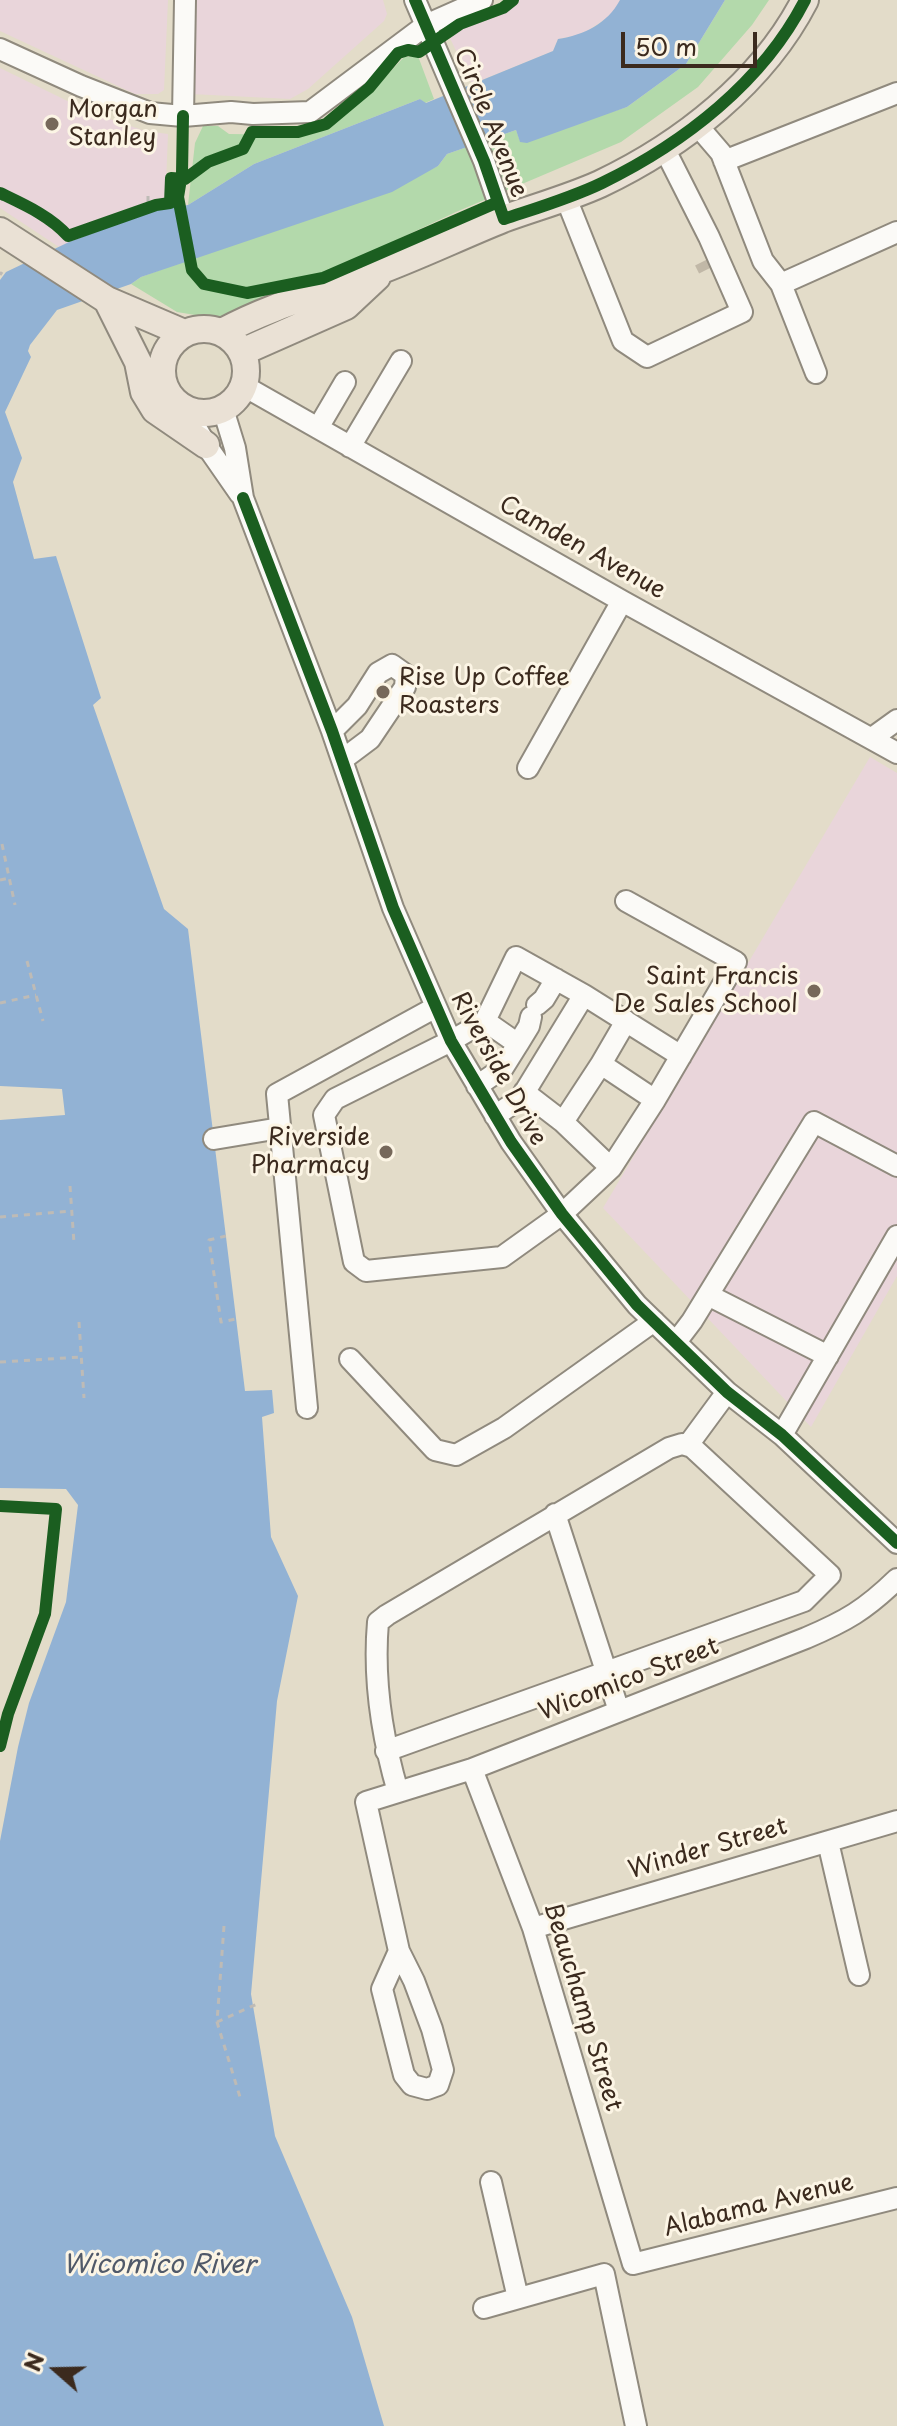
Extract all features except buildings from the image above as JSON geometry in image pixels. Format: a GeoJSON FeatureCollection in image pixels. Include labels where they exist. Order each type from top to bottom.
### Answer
{"type":"FeatureCollection","features":[{"type":"Feature","properties":{"kind":"main road"},"geometry":{"type":"LineString","coordinates":[[222,332],[255,315],[387,268],[504,219],[566,198],[601,183],[664,148],[697,125],[754,73],[805,0]]}},
{"type":"Feature","properties":{"kind":"main road"},"geometry":{"type":"LineString","coordinates":[[0,231],[103,298],[184,333]]}},
{"type":"Feature","properties":{"kind":"main road"},"geometry":{"type":"LineString","coordinates":[[242,352],[346,306],[387,268]]}},
{"type":"Feature","properties":{"kind":"main road"},"geometry":{"type":"LineString","coordinates":[[103,298],[143,336],[167,393],[186,410],[211,413],[223,409],[244,386],[246,363],[233,340],[222,332],[196,329],[184,333],[165,354],[163,382]]}},
{"type":"Feature","properties":{"kind":"main road"},"geometry":{"type":"LineString","coordinates":[[103,298],[138,362],[144,392],[155,410],[206,445]]}},
{"type":"Feature","properties":{"kind":"street"},"geometry":{"type":"LineString","coordinates":[[183,116],[185,0]]}},
{"type":"Feature","properties":{"kind":"street","name":"Circle Avenue"},"geometry":{"type":"LineString","coordinates":[[415,0],[484,161],[504,219]]}},
{"type":"Feature","properties":{"kind":"street"},"geometry":{"type":"LineString","coordinates":[[0,49],[150,113],[183,116],[231,112],[310,112],[426,25],[482,0]]}},
{"type":"Feature","properties":{"kind":"street"},"geometry":{"type":"LineString","coordinates":[[724,161],[897,93]]}},
{"type":"Feature","properties":{"kind":"street"},"geometry":{"type":"LineString","coordinates":[[697,125],[721,153],[763,261],[781,284],[816,373]]}},
{"type":"Feature","properties":{"kind":"street"},"geometry":{"type":"LineString","coordinates":[[566,198],[623,341],[647,357],[742,312],[709,237],[664,148]]}},
{"type":"Feature","properties":{"kind":"street"},"geometry":{"type":"LineString","coordinates":[[781,284],[897,232]]}},
{"type":"Feature","properties":{"kind":"street"},"geometry":{"type":"LineString","coordinates":[[709,237],[700,250],[706,265],[712,277],[728,282]]}},
{"type":"Feature","properties":{"kind":"street"},"geometry":{"type":"LineString","coordinates":[[350,447],[401,361]]}},
{"type":"Feature","properties":{"kind":"street"},"geometry":{"type":"LineString","coordinates":[[318,428],[345,382]]}},
{"type":"Feature","properties":{"kind":"street","name":"Camden Avenue"},"geometry":{"type":"LineString","coordinates":[[244,386],[897,753]]}},
{"type":"Feature","properties":{"kind":"street","name":"Riverside Drive"},"geometry":{"type":"LineString","coordinates":[[223,409],[235,448],[243,498],[332,731],[393,908],[451,1041],[477,1086],[511,1142],[562,1214],[637,1305],[727,1392],[782,1435],[897,1543]]}},
{"type":"Feature","properties":{"kind":"street","name":"Riverside Drive"},"geometry":{"type":"LineString","coordinates":[[186,410],[243,498]]}},
{"type":"Feature","properties":{"kind":"street"},"geometry":{"type":"LineString","coordinates":[[528,768],[622,601]]}},
{"type":"Feature","properties":{"kind":"street"},"geometry":{"type":"LineString","coordinates":[[332,731],[357,706],[383,669],[392,665],[406,675],[405,687],[370,739],[342,760]]}},
{"type":"Feature","properties":{"kind":"street"},"geometry":{"type":"LineString","coordinates":[[872,738],[897,720]]}},
{"type":"Feature","properties":{"kind":"street"},"geometry":{"type":"LineString","coordinates":[[626,901],[736,962],[681,1056],[655,1100],[611,1168],[562,1214],[502,1257],[366,1271],[354,1262],[324,1115],[335,1099],[485,1021],[516,957],[584,995],[681,1056]]}},
{"type":"Feature","properties":{"kind":"street"},"geometry":{"type":"LineString","coordinates":[[477,1086],[503,1068],[556,979]]}},
{"type":"Feature","properties":{"kind":"street"},"geometry":{"type":"LineString","coordinates":[[495,1116],[521,1098],[584,995]]}},
{"type":"Feature","properties":{"kind":"street"},"geometry":{"type":"LineString","coordinates":[[307,1408],[277,1094],[436,1007]]}},
{"type":"Feature","properties":{"kind":"street"},"geometry":{"type":"LineString","coordinates":[[485,1021],[518,1044]]}},
{"type":"Feature","properties":{"kind":"street"},"geometry":{"type":"LineString","coordinates":[[563,1122],[626,1021]]}},
{"type":"Feature","properties":{"kind":"street"},"geometry":{"type":"LineString","coordinates":[[601,1064],[655,1100]]}},
{"type":"Feature","properties":{"kind":"street"},"geometry":{"type":"LineString","coordinates":[[524,1092],[563,1122],[611,1168]]}},
{"type":"Feature","properties":{"kind":"street"},"geometry":{"type":"LineString","coordinates":[[676,1342],[814,1122],[897,1166]]}},
{"type":"Feature","properties":{"kind":"street"},"geometry":{"type":"LineString","coordinates":[[214,1139],[280,1128]]}},
{"type":"Feature","properties":{"kind":"street"},"geometry":{"type":"LineString","coordinates":[[782,1435],[897,1236]]}},
{"type":"Feature","properties":{"kind":"street"},"geometry":{"type":"LineString","coordinates":[[708,1295],[828,1356]]}},
{"type":"Feature","properties":{"kind":"street"},"geometry":{"type":"LineString","coordinates":[[350,1359],[435,1450],[456,1455],[504,1428],[654,1321]]}},
{"type":"Feature","properties":{"kind":"street"},"geometry":{"type":"LineString","coordinates":[[688,1445],[727,1392]]}},
{"type":"Feature","properties":{"kind":"street"},"geometry":{"type":"LineString","coordinates":[[386,1751],[804,1601],[830,1575],[692,1447],[682,1444],[669,1448],[378,1622],[381,1718],[386,1751],[398,1792]]}},
{"type":"Feature","properties":{"kind":"street"},"geometry":{"type":"LineString","coordinates":[[555,1514],[619,1711]]}},
{"type":"Feature","properties":{"kind":"street","name":"Wicomico Street"},"geometry":{"type":"LineString","coordinates":[[399,1951],[366,1802],[472,1769],[845,1621],[874,1601],[897,1579]]}},
{"type":"Feature","properties":{"kind":"street","name":"Beauchamp Street"},"geometry":{"type":"LineString","coordinates":[[472,1769],[533,1928],[633,2264]]}},
{"type":"Feature","properties":{"kind":"street","name":"Winder Street"},"geometry":{"type":"LineString","coordinates":[[533,1928],[897,1821]]}},
{"type":"Feature","properties":{"kind":"street"},"geometry":{"type":"LineString","coordinates":[[828,1842],[859,1975]]}},
{"type":"Feature","properties":{"kind":"street"},"geometry":{"type":"LineString","coordinates":[[399,1951],[414,1981],[443,2070],[438,2085],[427,2089],[412,2085],[404,2075],[382,1989],[399,1951]]}},
{"type":"Feature","properties":{"kind":"street"},"geometry":{"type":"LineString","coordinates":[[491,2182],[518,2298]]}},
{"type":"Feature","properties":{"kind":"street","name":"Alabama Avenue"},"geometry":{"type":"LineString","coordinates":[[633,2264],[897,2198]]}},
{"type":"Feature","properties":{"kind":"street"},"geometry":{"type":"LineString","coordinates":[[484,2308],[604,2274],[636,2426]]}},
{"type":"Feature","properties":{"kind":"path"},"geometry":{"type":"LineString","coordinates":[[0,193],[39,212],[68,236],[170,203],[171,178],[182,179],[208,162],[243,149],[252,132]]}},
{"type":"Feature","properties":{"kind":"path"},"geometry":{"type":"LineString","coordinates":[[181,212],[178,197],[182,161]]}},
{"type":"Feature","properties":{"kind":"path"},"geometry":{"type":"LineString","coordinates":[[148,196],[148,208]]}},
{"type":"Feature","properties":{"kind":"path"},"geometry":{"type":"LineString","coordinates":[[2,844],[15,905]]}},
{"type":"Feature","properties":{"kind":"path"},"geometry":{"type":"LineString","coordinates":[[0,880],[9,878]]}},
{"type":"Feature","properties":{"kind":"path"},"geometry":{"type":"LineString","coordinates":[[27,961],[43,1021]]}},
{"type":"Feature","properties":{"kind":"path"},"geometry":{"type":"LineString","coordinates":[[0,1003],[36,995]]}},
{"type":"Feature","properties":{"kind":"path"},"geometry":{"type":"LineString","coordinates":[[70,1186],[74,1243]]}},
{"type":"Feature","properties":{"kind":"path"},"geometry":{"type":"LineString","coordinates":[[0,1217],[71,1211]]}},
{"type":"Feature","properties":{"kind":"path"},"geometry":{"type":"LineString","coordinates":[[226,1236],[209,1240],[221,1322],[236,1319]]}},
{"type":"Feature","properties":{"kind":"path"},"geometry":{"type":"LineString","coordinates":[[79,1322],[84,1398]]}},
{"type":"Feature","properties":{"kind":"path"},"geometry":{"type":"LineString","coordinates":[[0,1362],[81,1357]]}},
{"type":"Feature","properties":{"kind":"path"},"geometry":{"type":"LineString","coordinates":[[0,1506],[56,1509],[45,1614],[8,1714],[0,1746]]}},
{"type":"Feature","properties":{"kind":"path"},"geometry":{"type":"LineString","coordinates":[[224,1926],[217,2022],[240,2097]]}},
{"type":"Feature","properties":{"kind":"path"},"geometry":{"type":"LineString","coordinates":[[217,2022],[257,2004]]}},
{"type":"Feature","properties":{"kind":"shaded area"},"geometry":{"type":"Polygon","coordinates":[[[0,0],[168,0],[164,90],[158,94],[135,94],[0,31],[0,0]]]}},
{"type":"Feature","properties":{"kind":"shaded area"},"geometry":{"type":"Polygon","coordinates":[[[195,0],[383,0],[387,14],[384,21],[308,89],[290,99],[191,94],[195,0]]]}},
{"type":"Feature","properties":{"kind":"shaded area"},"geometry":{"type":"Polygon","coordinates":[[[513,0],[620,0],[613,14],[587,31],[558,39],[553,51],[472,84],[447,32],[513,0]]]}},
{"type":"Feature","properties":{"kind":"shaded area"},"geometry":{"type":"Polygon","coordinates":[[[0,68],[92,113],[145,131],[168,134],[165,208],[139,215],[59,247],[0,208],[0,68]]]}},
{"type":"Feature","properties":{"kind":"shaded area","name":"Saint Francis De Sales School"},"geometry":{"type":"Polygon","coordinates":[[[870,757],[897,773],[897,1276],[811,1427],[603,1208],[870,757]]]}},
{"type":"Feature","properties":{"kind":"green space"},"geometry":{"type":"Polygon","coordinates":[[[725,0],[769,0],[752,25],[698,87],[621,142],[456,212],[252,308],[219,319],[177,312],[131,284],[141,277],[423,173],[438,166],[447,154],[516,130],[520,141],[627,107],[686,64],[725,0]]]}},
{"type":"Feature","properties":{"kind":"green space"},"geometry":{"type":"Polygon","coordinates":[[[418,56],[434,99],[425,103],[420,99],[254,164],[188,205],[195,143],[203,126],[218,126],[229,134],[308,135],[326,129],[372,91],[404,57],[418,56]]]}},
{"type":"Feature","properties":{"kind":"water","name":"Wicomico River"},"geometry":{"type":"Polygon","coordinates":[[[620,0],[725,0],[686,64],[627,107],[527,143],[520,142],[516,130],[447,154],[438,166],[392,192],[141,277],[131,284],[57,310],[30,345],[28,351],[31,357],[5,412],[22,458],[13,482],[34,559],[56,556],[101,698],[93,705],[164,909],[188,929],[245,1391],[272,1390],[274,1413],[262,1417],[271,1537],[298,1596],[277,1701],[251,1994],[275,2136],[352,2317],[384,2426],[0,2426],[0,1841],[29,1703],[66,1602],[78,1505],[66,1489],[0,1488],[0,1120],[65,1115],[62,1089],[0,1086],[0,280],[6,272],[69,242],[152,211],[188,205],[254,164],[420,99],[426,103],[553,51],[558,39],[577,35],[602,22],[620,0]]]}},
{"type":"Feature","properties":{"kind":"tunnel"},"geometry":{"type":"LineString","coordinates":[[704,261],[708,269]]}},
{"type":"Feature","properties":{"kind":"cycle path"},"geometry":{"type":"LineString","coordinates":[[415,0],[484,161],[504,219],[602,183],[633,167],[691,129],[744,83],[767,58],[805,0]]}},
{"type":"Feature","properties":{"kind":"cycle path"},"geometry":{"type":"LineString","coordinates":[[0,193],[45,217],[68,236],[156,205],[170,203],[171,178],[185,179],[208,162],[243,149],[252,132],[298,132],[326,124],[369,88],[398,53],[408,50],[419,52],[460,24],[503,8],[513,0]]}},
{"type":"Feature","properties":{"kind":"cycle path"},"geometry":{"type":"LineString","coordinates":[[183,116],[182,173],[178,197],[192,270],[204,284],[247,293],[323,278],[498,202]]}},
{"type":"Feature","properties":{"kind":"cycle path"},"geometry":{"type":"LineString","coordinates":[[243,498],[332,731],[393,908],[451,1041],[511,1142],[562,1214],[637,1305],[727,1392],[782,1435],[897,1543]]}},
{"type":"Feature","properties":{"kind":"cycle path"},"geometry":{"type":"LineString","coordinates":[[0,1506],[56,1509],[45,1614],[8,1714],[0,1746]]}},
{"type":"Feature","properties":{"kind":"place","name":"Morgan Stanley"},"geometry":{"type":"Point","coordinates":[52,124]}},
{"type":"Feature","properties":{"kind":"place","name":"Rise Up Coffee Roasters"},"geometry":{"type":"Point","coordinates":[383,692]}},
{"type":"Feature","properties":{"kind":"place","name":"Saint Francis De Sales School"},"geometry":{"type":"Point","coordinates":[814,991]}},
{"type":"Feature","properties":{"kind":"place","name":"Riverside Pharmacy"},"geometry":{"type":"Point","coordinates":[386,1152]}}]}
